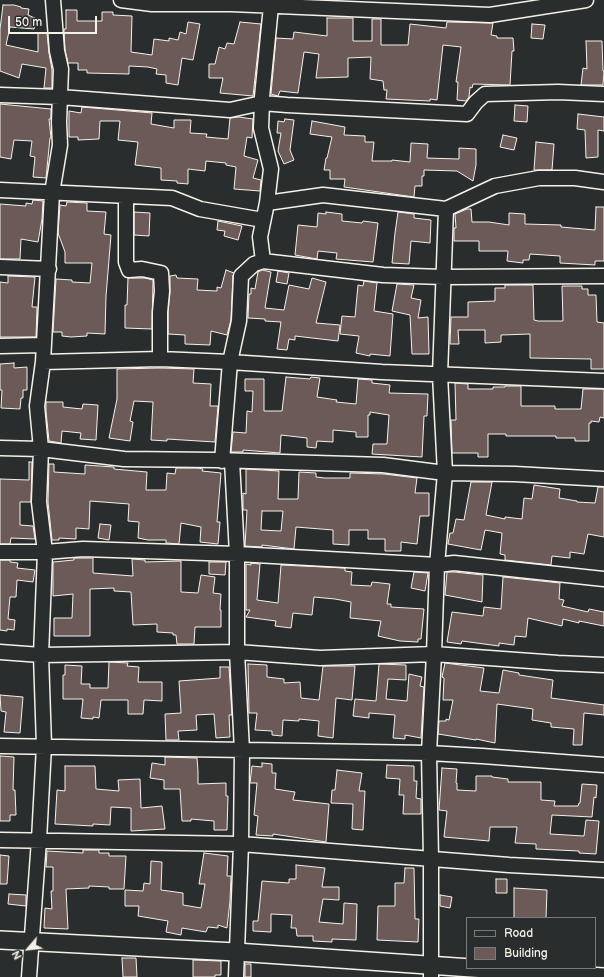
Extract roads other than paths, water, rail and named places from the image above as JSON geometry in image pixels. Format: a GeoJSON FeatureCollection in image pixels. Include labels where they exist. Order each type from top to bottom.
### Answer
{"type":"FeatureCollection","features":[{"type":"Feature","properties":{"kind":"street"},"geometry":{"type":"LineString","coordinates":[[29,977],[44,746],[41,655],[45,552],[39,502],[41,449],[37,406],[43,362],[52,193],[60,145],[61,69],[56,51],[53,0]]}},
{"type":"Feature","properties":{"kind":"street"},"geometry":{"type":"LineString","coordinates":[[122,0],[152,2],[238,2],[271,6],[490,15],[586,0]]}},
{"type":"Feature","properties":{"kind":"street"},"geometry":{"type":"LineString","coordinates":[[264,261],[260,237],[267,203],[271,169],[261,128],[262,96],[271,6]]}},
{"type":"Feature","properties":{"kind":"street"},"geometry":{"type":"LineString","coordinates":[[0,95],[60,97],[230,110],[262,103],[467,114],[476,102],[485,94],[558,92],[604,94]]}},
{"type":"Feature","properties":{"kind":"street"},"geometry":{"type":"LineString","coordinates":[[267,203],[323,195],[446,209],[495,186],[539,178],[575,178],[604,182]]}},
{"type":"Feature","properties":{"kind":"street"},"geometry":{"type":"LineString","coordinates":[[0,190],[172,198],[200,209],[263,220]]}},
{"type":"Feature","properties":{"kind":"street"},"geometry":{"type":"LineString","coordinates":[[126,196],[126,262],[129,270],[142,269],[161,273],[162,291],[160,312],[160,359]]}},
{"type":"Feature","properties":{"kind":"street"},"geometry":{"type":"LineString","coordinates":[[431,971],[429,753],[437,565],[445,473],[440,375],[446,209]]}},
{"type":"Feature","properties":{"kind":"street"},"geometry":{"type":"LineString","coordinates":[[236,977],[241,844],[242,751],[237,652],[237,554],[227,461],[230,362],[239,321],[242,276],[254,264],[264,261],[383,275],[443,277],[604,276]]}},
{"type":"Feature","properties":{"kind":"street"},"geometry":{"type":"LineString","coordinates":[[0,267],[49,269]]}},
{"type":"Feature","properties":{"kind":"street"},"geometry":{"type":"LineString","coordinates":[[0,346],[44,345]]}},
{"type":"Feature","properties":{"kind":"street"},"geometry":{"type":"LineString","coordinates":[[43,362],[160,359],[440,375],[604,381]]}},
{"type":"Feature","properties":{"kind":"street"},"geometry":{"type":"LineString","coordinates":[[0,448],[41,449],[124,459],[384,466],[445,473],[515,474],[604,479]]}},
{"type":"Feature","properties":{"kind":"street"},"geometry":{"type":"LineString","coordinates":[[0,552],[45,552],[83,549],[237,554],[437,565],[454,562],[604,578]]}},
{"type":"Feature","properties":{"kind":"street"},"geometry":{"type":"LineString","coordinates":[[0,652],[41,655],[237,652],[320,658],[434,654],[604,665]]}},
{"type":"Feature","properties":{"kind":"street"},"geometry":{"type":"LineString","coordinates":[[0,746],[429,753],[604,765]]}},
{"type":"Feature","properties":{"kind":"street"},"geometry":{"type":"LineString","coordinates":[[0,840],[241,844],[431,859],[604,870]]}},
{"type":"Feature","properties":{"kind":"street"},"geometry":{"type":"LineString","coordinates":[[0,940],[236,952],[431,971],[604,977]]}}]}
